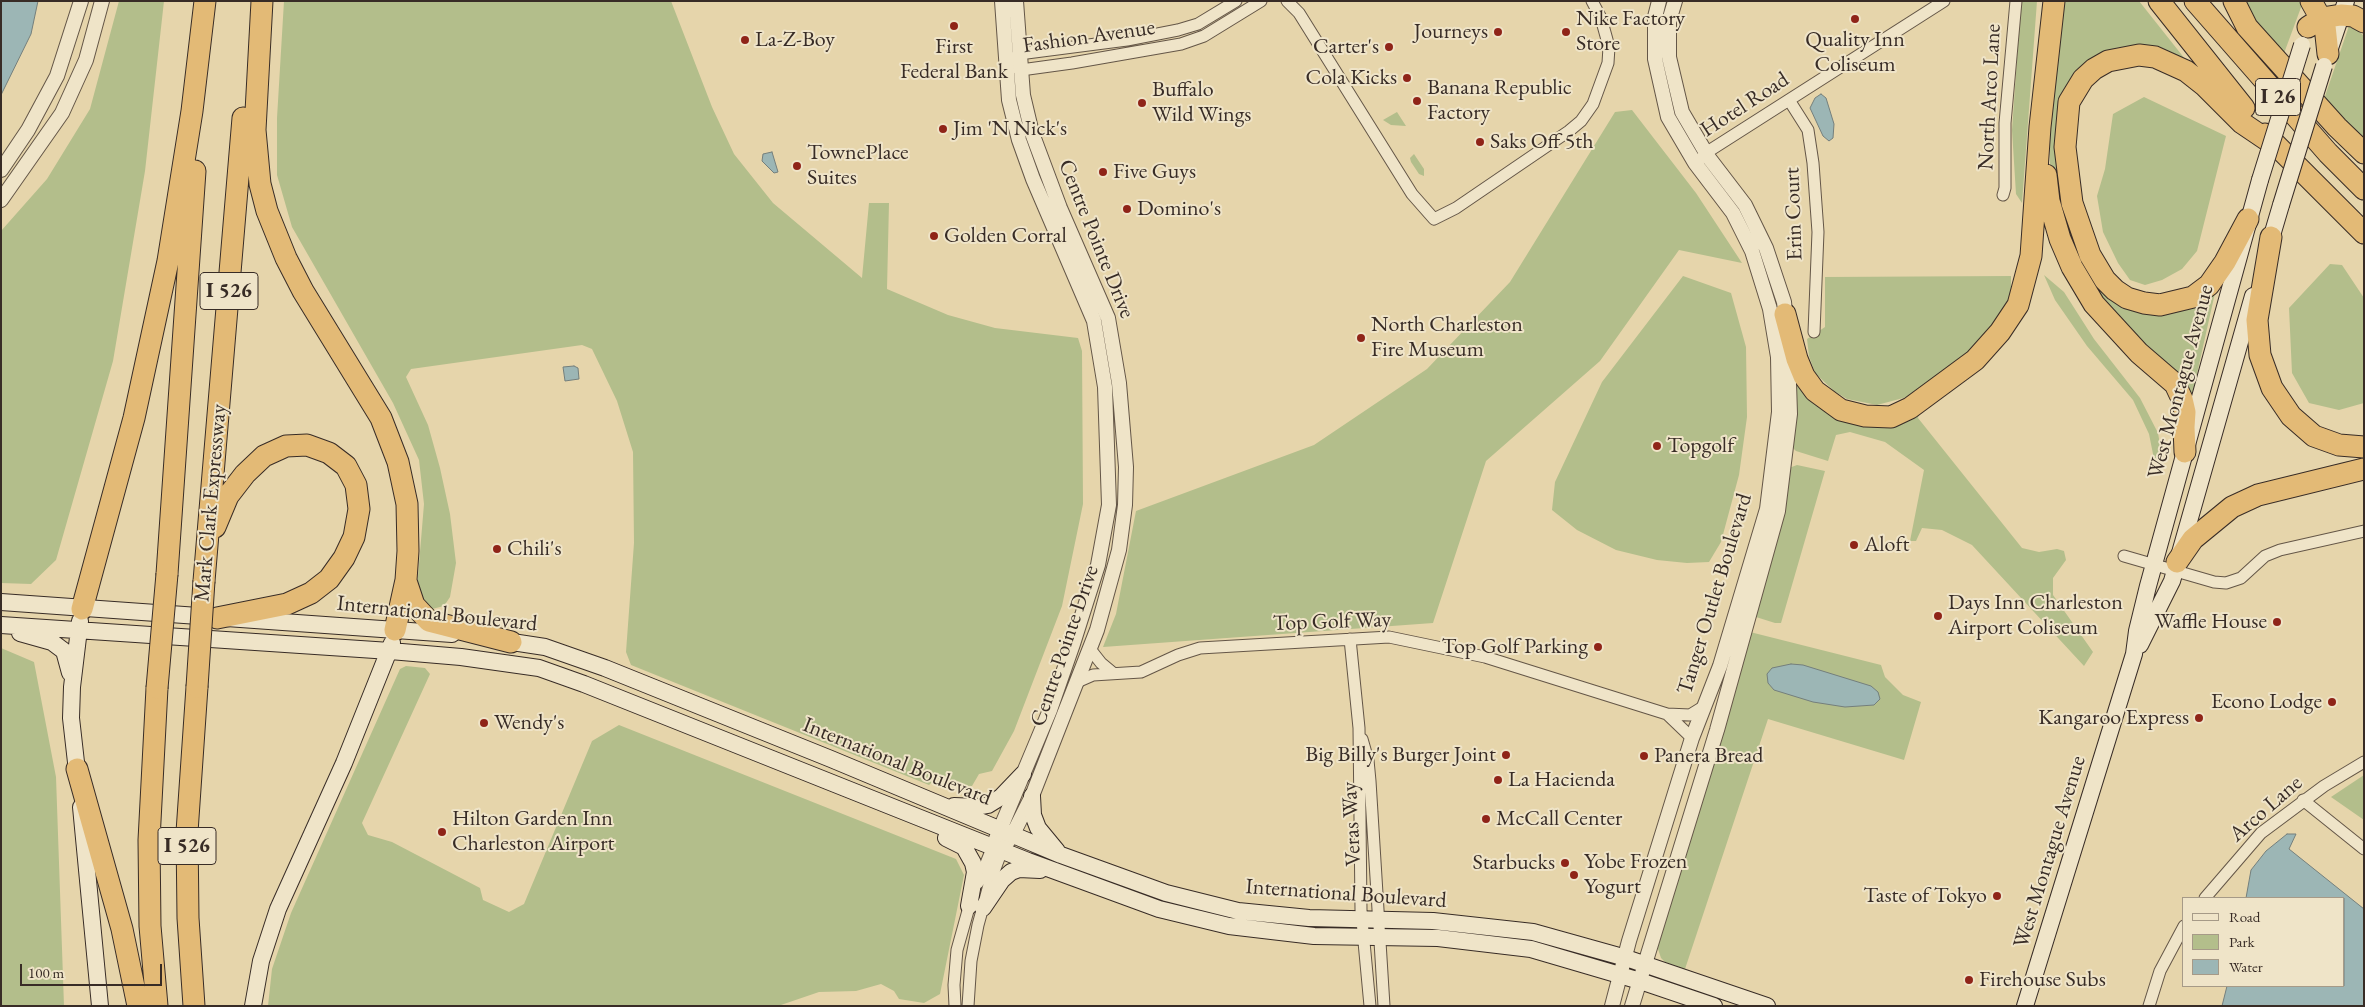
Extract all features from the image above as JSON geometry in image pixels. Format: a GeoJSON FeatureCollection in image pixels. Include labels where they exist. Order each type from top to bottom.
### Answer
{"type":"FeatureCollection","features":[{"type":"Feature","properties":{"kind":"highway","name":"Mark Clark Expressway"},"geometry":{"type":"LineString","coordinates":[[157,1006],[150,926],[149,840],[157,688],[167,574],[207,1]]}},
{"type":"Feature","properties":{"kind":"highway"},"geometry":{"type":"LineString","coordinates":[[82,609],[134,418],[168,261],[207,1]]}},
{"type":"Feature","properties":{"kind":"highway","name":"Mark Clark Expressway"},"geometry":{"type":"LineString","coordinates":[[194,1006],[188,918],[187,832],[204,581],[253,1]]}},
{"type":"Feature","properties":{"kind":"highway"},"geometry":{"type":"LineString","coordinates":[[262,1],[255,130],[257,162],[267,211],[278,241],[303,291],[377,411],[391,443],[403,479],[407,504],[408,552],[406,580],[395,630]]}},
{"type":"Feature","properties":{"kind":"highway"},"geometry":{"type":"LineString","coordinates":[[1785,314],[1797,359],[1804,376],[1815,391],[1841,410],[1865,416],[1891,417],[1910,408],[1975,360],[2000,332],[2018,305],[2031,256],[2054,1]]}},
{"type":"Feature","properties":{"kind":"highway","name":"I 26"},"geometry":{"type":"LineString","coordinates":[[2160,1],[2273,144],[2364,233]]}},
{"type":"Feature","properties":{"kind":"highway","name":"I 26"},"geometry":{"type":"LineString","coordinates":[[2195,1],[2315,138],[2364,189]]}},
{"type":"Feature","properties":{"kind":"highway"},"geometry":{"type":"LineString","coordinates":[[2234,1],[2247,27],[2337,128],[2364,153]]}},
{"type":"Feature","properties":{"kind":"highway"},"geometry":{"type":"LineString","coordinates":[[2326,60],[2320,14],[2353,16],[2364,22]]}},
{"type":"Feature","properties":{"kind":"highway"},"geometry":{"type":"LineString","coordinates":[[2248,219],[2225,262],[2209,284],[2193,297],[2160,305],[2127,298],[2105,280],[2090,254],[2072,204],[2065,147],[2069,102],[2084,79],[2094,69],[2108,61],[2139,55],[2154,58],[2186,71],[2205,86],[2242,124],[2273,144]]}},
{"type":"Feature","properties":{"kind":"highway"},"geometry":{"type":"LineString","coordinates":[[2043,107],[2044,165],[2049,201],[2060,240],[2094,304],[2139,353],[2174,384],[2186,412],[2184,427],[2185,452]]}},
{"type":"Feature","properties":{"kind":"highway"},"geometry":{"type":"LineString","coordinates":[[2339,210],[2364,240]]}},
{"type":"Feature","properties":{"kind":"highway"},"geometry":{"type":"LineString","coordinates":[[2271,237],[2257,320],[2260,355],[2272,388],[2291,416],[2314,436],[2339,446],[2364,448]]}},
{"type":"Feature","properties":{"kind":"highway"},"geometry":{"type":"LineString","coordinates":[[204,581],[214,529],[221,512],[236,484],[254,464],[275,450],[286,446],[307,445],[328,453],[346,466],[356,485],[358,516],[354,537],[336,569],[311,593],[287,604],[217,618]]}},
{"type":"Feature","properties":{"kind":"highway"},"geometry":{"type":"LineString","coordinates":[[2176,566],[2193,539],[2232,507],[2258,495],[2364,469]]}},
{"type":"Feature","properties":{"kind":"highway"},"geometry":{"type":"LineString","coordinates":[[406,580],[414,605],[429,621],[511,642]]}},
{"type":"Feature","properties":{"kind":"highway"},"geometry":{"type":"LineString","coordinates":[[77,769],[122,929],[138,1006]]}},
{"type":"Feature","properties":{"kind":"main road","name":"West Montague Avenue"},"geometry":{"type":"LineString","coordinates":[[2025,1006],[2134,654],[2137,631],[2154,564],[2248,219],[2277,123],[2320,14]]}},
{"type":"Feature","properties":{"kind":"main road","name":"West Montague Avenue"},"geometry":{"type":"LineString","coordinates":[[2134,654],[2167,592],[2176,566],[2271,237],[2326,60]]}},
{"type":"Feature","properties":{"kind":"main road","name":"International Boulevard"},"geometry":{"type":"LineString","coordinates":[[1,602],[448,634],[545,647],[592,663],[735,720],[1060,855],[1166,893],[1238,910],[1309,918],[1438,921],[1532,932],[1626,958],[1767,1006]]}},
{"type":"Feature","properties":{"kind":"main road"},"geometry":{"type":"LineString","coordinates":[[82,609],[72,687],[71,718],[100,1006]]}},
{"type":"Feature","properties":{"kind":"main road","name":"International Boulevard"},"geometry":{"type":"LineString","coordinates":[[1,627],[78,630],[390,651],[461,657],[539,668],[1060,873],[1159,909],[1229,926],[1314,936],[1438,938],[1531,949],[1621,977],[1640,981],[1714,1006]]}},
{"type":"Feature","properties":{"kind":"main road"},"geometry":{"type":"LineString","coordinates":[[1,627],[52,642],[64,651],[72,687]]}},
{"type":"Feature","properties":{"kind":"main road"},"geometry":{"type":"LineString","coordinates":[[253,1006],[261,961],[278,909],[344,764],[390,651],[395,630]]}},
{"type":"Feature","properties":{"kind":"main road"},"geometry":{"type":"LineString","coordinates":[[944,806],[977,807],[988,804],[1001,797],[1023,774]]}},
{"type":"Feature","properties":{"kind":"main road"},"geometry":{"type":"LineString","coordinates":[[1032,796],[1033,815],[1038,828],[1060,855]]}},
{"type":"Feature","properties":{"kind":"main road"},"geometry":{"type":"LineString","coordinates":[[888,805],[908,823],[958,842],[968,851],[974,872],[976,907]]}},
{"type":"Feature","properties":{"kind":"main road"},"geometry":{"type":"LineString","coordinates":[[976,907],[1011,872],[1027,869],[1060,873]]}},
{"type":"Feature","properties":{"kind":"street"},"geometry":{"type":"LineString","coordinates":[[1,170],[28,130],[57,76],[81,1]]}},
{"type":"Feature","properties":{"kind":"street"},"geometry":{"type":"LineString","coordinates":[[1,200],[62,113],[86,60],[102,1]]}},
{"type":"Feature","properties":{"kind":"street","name":"Centre Pointe Drive"},"geometry":{"type":"LineString","coordinates":[[1002,1],[1009,100],[1019,140],[1033,179],[1094,321],[1105,387],[1109,505],[1104,538],[1081,618],[1050,710],[1023,774],[1006,832]]}},
{"type":"Feature","properties":{"kind":"street","name":"Centre Pointe Drive"},"geometry":{"type":"LineString","coordinates":[[1006,832],[1032,796],[1099,624],[1109,593],[1122,532],[1126,466],[1119,383],[1108,318],[1045,171],[1032,133],[1023,95],[1016,1]]}},
{"type":"Feature","properties":{"kind":"street","name":"Fashion Avenue"},"geometry":{"type":"LineString","coordinates":[[1006,64],[1019,54],[1127,40],[1178,30],[1198,24],[1236,1]]}},
{"type":"Feature","properties":{"kind":"street","name":"Fashion Avenue"},"geometry":{"type":"LineString","coordinates":[[1006,64],[1021,70],[1133,54],[1181,44],[1204,36],[1261,1]]}},
{"type":"Feature","properties":{"kind":"street"},"geometry":{"type":"LineString","coordinates":[[1287,1],[1299,13],[1412,194],[1434,220],[1456,208],[1581,121],[1593,104],[1608,63],[1609,47],[1601,18],[1592,1]]}},
{"type":"Feature","properties":{"kind":"street","name":"Tanger Outlet Boulevard"},"geometry":{"type":"LineString","coordinates":[[1612,1006],[1629,941],[1692,738],[1720,666],[1767,509],[1779,403],[1778,357],[1770,309],[1752,251],[1733,213],[1695,163],[1668,117],[1655,59],[1655,17],[1659,1]]}},
{"type":"Feature","properties":{"kind":"street","name":"Tanger Outlet Boulevard"},"geometry":{"type":"LineString","coordinates":[[1632,1006],[1717,730],[1778,511],[1790,414],[1790,372],[1784,302],[1766,248],[1744,205],[1706,153],[1682,112],[1669,56],[1669,21],[1674,1]]}},
{"type":"Feature","properties":{"kind":"street","name":"Hotel Road"},"geometry":{"type":"LineString","coordinates":[[1695,163],[1706,153],[1944,1]]}},
{"type":"Feature","properties":{"kind":"street","name":"North Arco Lane"},"geometry":{"type":"LineString","coordinates":[[2003,195],[2005,188],[2005,123],[2016,1]]}},
{"type":"Feature","properties":{"kind":"street","name":"Erin Court"},"geometry":{"type":"LineString","coordinates":[[1789,100],[1808,130],[1813,163],[1818,232],[1814,332]]}},
{"type":"Feature","properties":{"kind":"street"},"geometry":{"type":"LineString","coordinates":[[2124,556],[2154,564],[2176,566],[2214,582],[2230,583],[2242,578],[2265,556],[2280,550],[2364,530]]}},
{"type":"Feature","properties":{"kind":"street","name":"Top Golf Way"},"geometry":{"type":"LineString","coordinates":[[1077,682],[1093,675],[1141,672],[1178,655],[1200,648],[1389,637],[1485,657],[1667,714],[1690,715],[1703,707]]}},
{"type":"Feature","properties":{"kind":"street","name":"Veras Way"},"geometry":{"type":"LineString","coordinates":[[1350,639],[1359,728],[1368,760],[1371,937]]}},
{"type":"Feature","properties":{"kind":"street"},"geometry":{"type":"LineString","coordinates":[[1090,649],[1113,673]]}},
{"type":"Feature","properties":{"kind":"street","name":"Top Golf Way"},"geometry":{"type":"LineString","coordinates":[[1667,714],[1692,738]]}},
{"type":"Feature","properties":{"kind":"street","name":"Arco Lane"},"geometry":{"type":"LineString","coordinates":[[2206,897],[2261,833],[2303,800],[2364,762]]}},
{"type":"Feature","properties":{"kind":"street"},"geometry":{"type":"LineString","coordinates":[[2303,800],[2364,849]]}},
{"type":"Feature","properties":{"kind":"street"},"geometry":{"type":"LineString","coordinates":[[954,1004],[957,950],[976,907],[989,885],[998,848],[1006,832]]}},
{"type":"Feature","properties":{"kind":"street"},"geometry":{"type":"LineString","coordinates":[[968,1006],[976,907]]}},
{"type":"Feature","properties":{"kind":"street"},"geometry":{"type":"LineString","coordinates":[[2149,1006],[2160,971],[2182,930]]}},
{"type":"Feature","properties":{"kind":"street"},"geometry":{"type":"LineString","coordinates":[[1370,1006],[1371,937]]}},
{"type":"Feature","properties":{"kind":"street"},"geometry":{"type":"LineString","coordinates":[[1371,937],[1384,1006]]}},
{"type":"Feature","properties":{"kind":"green space"},"geometry":{"type":"Polygon","coordinates":[[[119,1],[164,1],[145,171],[113,361],[56,560],[31,584],[1,583],[1,231],[47,179],[90,109],[119,1]]]}},
{"type":"Feature","properties":{"kind":"green space"},"geometry":{"type":"Polygon","coordinates":[[[284,1],[671,1],[712,107],[734,154],[773,203],[862,278],[869,203],[889,203],[887,289],[948,315],[995,328],[1078,338],[1082,351],[1083,504],[1062,606],[1014,731],[992,771],[979,774],[972,786],[952,785],[936,778],[929,785],[631,665],[626,652],[634,543],[633,452],[617,401],[592,349],[582,345],[411,369],[406,377],[428,425],[440,468],[450,514],[456,563],[450,597],[444,606],[432,609],[423,604],[417,588],[424,504],[419,460],[393,403],[292,227],[277,175],[277,118],[284,1]]]}},
{"type":"Feature","properties":{"kind":"green space"},"geometry":{"type":"Polygon","coordinates":[[[2021,1],[2037,1],[2022,203],[2016,194],[2012,130],[2021,1]]]}},
{"type":"Feature","properties":{"kind":"green space"},"geometry":{"type":"Polygon","coordinates":[[[2061,1],[2139,1],[2185,59],[2139,46],[2116,48],[2093,58],[2079,72],[2061,185],[2126,305],[2215,293],[2192,396],[2133,338],[2081,272],[2054,203],[2049,127],[2061,1]]]}},
{"type":"Feature","properties":{"kind":"green space"},"geometry":{"type":"Polygon","coordinates":[[[2243,1],[2303,2],[2283,56],[2248,11],[2243,1]]]}},
{"type":"Feature","properties":{"kind":"green space"},"geometry":{"type":"Polygon","coordinates":[[[2350,23],[2364,36],[2364,144],[2323,102],[2350,23]]]}},
{"type":"Feature","properties":{"kind":"green space"},"geometry":{"type":"Polygon","coordinates":[[[2144,97],[2226,136],[2197,251],[2182,269],[2162,280],[2145,285],[2130,280],[2118,263],[2103,232],[2097,196],[2105,169],[2113,114],[2144,97]]]}},
{"type":"Feature","properties":{"kind":"green space"},"geometry":{"type":"Polygon","coordinates":[[[1632,110],[1696,193],[1742,263],[1679,250],[1600,361],[1486,461],[1433,623],[1103,647],[1116,614],[1136,511],[1314,445],[1427,369],[1510,282],[1615,112],[1632,110]]]}},
{"type":"Feature","properties":{"kind":"green space"},"geometry":{"type":"Polygon","coordinates":[[[1397,112],[1406,126],[1391,125],[1383,120],[1397,112]]]}},
{"type":"Feature","properties":{"kind":"green space"},"geometry":{"type":"Polygon","coordinates":[[[1414,154],[1424,169],[1424,176],[1419,174],[1411,162],[1410,158],[1414,154]]]}},
{"type":"Feature","properties":{"kind":"green space"},"geometry":{"type":"Polygon","coordinates":[[[2330,264],[2342,265],[2364,298],[2364,403],[2339,410],[2309,403],[2292,373],[2289,308],[2330,264]]]}},
{"type":"Feature","properties":{"kind":"green space"},"geometry":{"type":"Polygon","coordinates":[[[2044,275],[2064,292],[2094,339],[2140,398],[2158,433],[2162,456],[2160,464],[2155,464],[2149,434],[2133,400],[2087,346],[2055,300],[2044,275]]]}},
{"type":"Feature","properties":{"kind":"green space","name":"Topgolf"},"geometry":{"type":"Polygon","coordinates":[[[1683,276],[1731,293],[1746,347],[1747,417],[1739,475],[1721,542],[1709,562],[1687,563],[1657,560],[1616,550],[1577,530],[1552,510],[1555,482],[1602,382],[1683,276]]]}},
{"type":"Feature","properties":{"kind":"green space"},"geometry":{"type":"Polygon","coordinates":[[[2011,276],[2011,297],[1993,328],[1967,354],[1907,397],[1877,405],[1847,399],[1834,391],[1815,373],[1809,356],[1807,339],[1825,327],[1825,277],[2011,276]]]}},
{"type":"Feature","properties":{"kind":"green space"},"geometry":{"type":"Polygon","coordinates":[[[1793,364],[1843,416],[1920,410],[1918,418],[2022,548],[2039,552],[2057,549],[2064,551],[2066,560],[2053,578],[2053,595],[2093,652],[2084,666],[1972,545],[1942,530],[1922,528],[1916,541],[1910,541],[1924,470],[1885,442],[1850,432],[1836,435],[1828,461],[1796,451],[1793,448],[1793,364]]]}},
{"type":"Feature","properties":{"kind":"green space"},"geometry":{"type":"Polygon","coordinates":[[[1797,465],[1825,471],[1781,623],[1775,623],[1756,617],[1754,613],[1789,468],[1797,465]]]}},
{"type":"Feature","properties":{"kind":"green space"},"geometry":{"type":"Polygon","coordinates":[[[1750,632],[1881,665],[1885,677],[1903,695],[1921,702],[1904,760],[1768,719],[1685,969],[1665,962],[1661,958],[1657,946],[1750,632]]]}},
{"type":"Feature","properties":{"kind":"green space"},"geometry":{"type":"Polygon","coordinates":[[[1,648],[34,662],[56,777],[64,1006],[1,1006],[1,648]]]}},
{"type":"Feature","properties":{"kind":"green space"},"geometry":{"type":"Polygon","coordinates":[[[406,666],[425,668],[430,674],[362,823],[368,835],[392,842],[480,888],[483,900],[509,912],[524,904],[592,741],[619,725],[956,859],[964,875],[940,994],[924,1003],[899,999],[894,991],[881,984],[856,991],[819,992],[778,1006],[268,1006],[272,969],[291,913],[400,669],[406,666]]]}},
{"type":"Feature","properties":{"kind":"green space"},"geometry":{"type":"Polygon","coordinates":[[[2364,775],[2364,820],[2331,797],[2364,775]]]}},
{"type":"Feature","properties":{"kind":"water"},"geometry":{"type":"Polygon","coordinates":[[[1,1],[38,1],[31,34],[1,95],[1,1]]]}},
{"type":"Feature","properties":{"kind":"water"},"geometry":{"type":"Polygon","coordinates":[[[1821,94],[1826,98],[1834,124],[1833,138],[1829,141],[1823,136],[1810,108],[1815,98],[1821,94]]]}},
{"type":"Feature","properties":{"kind":"water"},"geometry":{"type":"Polygon","coordinates":[[[772,152],[778,172],[774,173],[762,161],[763,154],[772,152]]]}},
{"type":"Feature","properties":{"kind":"water"},"geometry":{"type":"Polygon","coordinates":[[[574,366],[578,368],[579,379],[565,381],[563,367],[574,366]]]}},
{"type":"Feature","properties":{"kind":"water"},"geometry":{"type":"Polygon","coordinates":[[[1791,664],[1803,665],[1871,686],[1878,692],[1880,699],[1874,705],[1845,707],[1813,702],[1774,690],[1768,683],[1767,674],[1772,668],[1791,664]]]}},
{"type":"Feature","properties":{"kind":"water"},"geometry":{"type":"Polygon","coordinates":[[[2287,834],[2296,834],[2289,849],[2364,909],[2364,1006],[2222,1006],[2227,987],[2345,987],[2345,897],[2246,897],[2251,870],[2266,851],[2287,834]]]}},
{"type":"Feature","properties":{"kind":"place","name":"Quality Inn Coliseum"},"geometry":{"type":"Point","coordinates":[1855,19]}},
{"type":"Feature","properties":{"kind":"place","name":"First Federal Bank"},"geometry":{"type":"Point","coordinates":[954,26]}},
{"type":"Feature","properties":{"kind":"place","name":"Journeys"},"geometry":{"type":"Point","coordinates":[1498,32]}},
{"type":"Feature","properties":{"kind":"place","name":"Nike Factory Store"},"geometry":{"type":"Point","coordinates":[1566,32]}},
{"type":"Feature","properties":{"kind":"place","name":"La-Z-Boy"},"geometry":{"type":"Point","coordinates":[745,40]}},
{"type":"Feature","properties":{"kind":"place","name":"Carter's"},"geometry":{"type":"Point","coordinates":[1389,47]}},
{"type":"Feature","properties":{"kind":"place","name":"Cola Kicks"},"geometry":{"type":"Point","coordinates":[1407,78]}},
{"type":"Feature","properties":{"kind":"place","name":"Banana Republic Factory"},"geometry":{"type":"Point","coordinates":[1417,101]}},
{"type":"Feature","properties":{"kind":"place","name":"Buffalo Wild Wings"},"geometry":{"type":"Point","coordinates":[1142,103]}},
{"type":"Feature","properties":{"kind":"place","name":"Jim 'N Nick's"},"geometry":{"type":"Point","coordinates":[943,129]}},
{"type":"Feature","properties":{"kind":"place","name":"Saks Off 5th"},"geometry":{"type":"Point","coordinates":[1480,142]}},
{"type":"Feature","properties":{"kind":"place","name":"TownePlace Suites"},"geometry":{"type":"Point","coordinates":[797,166]}},
{"type":"Feature","properties":{"kind":"place","name":"Five Guys"},"geometry":{"type":"Point","coordinates":[1103,172]}},
{"type":"Feature","properties":{"kind":"place","name":"Domino's"},"geometry":{"type":"Point","coordinates":[1127,209]}},
{"type":"Feature","properties":{"kind":"place","name":"Golden Corral"},"geometry":{"type":"Point","coordinates":[934,236]}},
{"type":"Feature","properties":{"kind":"place","name":"North Charleston Fire Museum"},"geometry":{"type":"Point","coordinates":[1361,338]}},
{"type":"Feature","properties":{"kind":"place","name":"Topgolf"},"geometry":{"type":"Point","coordinates":[1657,446]}},
{"type":"Feature","properties":{"kind":"place","name":"Aloft"},"geometry":{"type":"Point","coordinates":[1854,545]}},
{"type":"Feature","properties":{"kind":"place","name":"Chili's"},"geometry":{"type":"Point","coordinates":[497,549]}},
{"type":"Feature","properties":{"kind":"place","name":"Days Inn Charleston Airport Coliseum"},"geometry":{"type":"Point","coordinates":[1938,616]}},
{"type":"Feature","properties":{"kind":"place","name":"Waffle House"},"geometry":{"type":"Point","coordinates":[2277,622]}},
{"type":"Feature","properties":{"kind":"place","name":"Top Golf Parking"},"geometry":{"type":"Point","coordinates":[1598,647]}},
{"type":"Feature","properties":{"kind":"place","name":"Econo Lodge"},"geometry":{"type":"Point","coordinates":[2332,702]}},
{"type":"Feature","properties":{"kind":"place","name":"Kangaroo Express"},"geometry":{"type":"Point","coordinates":[2199,718]}},
{"type":"Feature","properties":{"kind":"place","name":"Wendy's"},"geometry":{"type":"Point","coordinates":[484,723]}},
{"type":"Feature","properties":{"kind":"place","name":"Big Billy's Burger Joint"},"geometry":{"type":"Point","coordinates":[1506,755]}},
{"type":"Feature","properties":{"kind":"place","name":"Panera Bread"},"geometry":{"type":"Point","coordinates":[1644,756]}},
{"type":"Feature","properties":{"kind":"place","name":"La Hacienda"},"geometry":{"type":"Point","coordinates":[1498,780]}},
{"type":"Feature","properties":{"kind":"place","name":"McCall Center"},"geometry":{"type":"Point","coordinates":[1486,819]}},
{"type":"Feature","properties":{"kind":"place","name":"Hilton Garden Inn Charleston Airport"},"geometry":{"type":"Point","coordinates":[442,832]}},
{"type":"Feature","properties":{"kind":"place","name":"Starbucks"},"geometry":{"type":"Point","coordinates":[1565,863]}},
{"type":"Feature","properties":{"kind":"place","name":"Yobe Frozen Yogurt"},"geometry":{"type":"Point","coordinates":[1574,875]}},
{"type":"Feature","properties":{"kind":"place","name":"Taste of Tokyo"},"geometry":{"type":"Point","coordinates":[1997,896]}},
{"type":"Feature","properties":{"kind":"place","name":"Firehouse Subs"},"geometry":{"type":"Point","coordinates":[1969,980]}}]}
